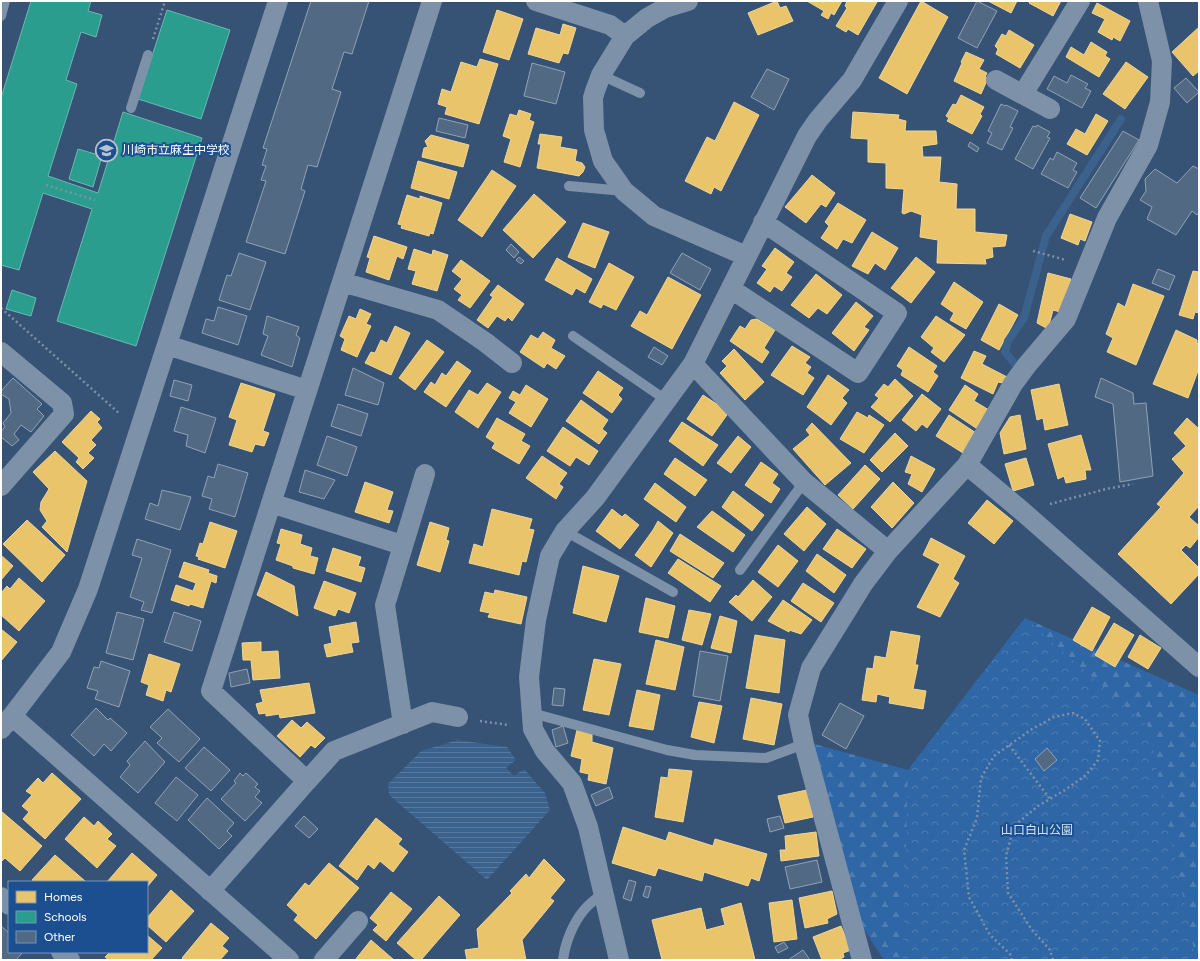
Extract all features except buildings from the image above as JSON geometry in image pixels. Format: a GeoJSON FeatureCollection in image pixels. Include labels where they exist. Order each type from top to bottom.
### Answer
{"type":"FeatureCollection","features":[{"type":"Feature","properties":{"kind":"street"},"geometry":{"type":"LineString","coordinates":[[278,1],[88,589],[61,652],[7,723],[210,891],[289,960]]}},
{"type":"Feature","properties":{"kind":"street"},"geometry":{"type":"LineString","coordinates":[[307,781],[211,691],[432,1]]}},
{"type":"Feature","properties":{"kind":"street"},"geometry":{"type":"LineString","coordinates":[[536,1],[610,25],[625,36]]}},
{"type":"Feature","properties":{"kind":"street"},"geometry":{"type":"LineString","coordinates":[[688,1],[665,8],[647,18],[625,36],[601,74],[593,98],[594,130],[603,161],[624,191],[654,216],[746,256]]}},
{"type":"Feature","properties":{"kind":"street"},"geometry":{"type":"LineString","coordinates":[[619,960],[588,827],[572,783],[545,751],[533,721],[529,677],[536,620],[550,556],[565,531],[596,498],[693,364],[807,136],[818,120],[852,80],[898,1]]}},
{"type":"Feature","properties":{"kind":"street"},"geometry":{"type":"LineString","coordinates":[[1023,94],[1080,1]]}},
{"type":"Feature","properties":{"kind":"street"},"geometry":{"type":"LineString","coordinates":[[862,960],[804,744],[798,715],[811,668],[863,584],[888,551],[967,465],[1013,384],[1027,365],[1066,320],[1107,218],[1148,145],[1160,102],[1162,61],[1148,1]]}},
{"type":"Feature","properties":{"kind":"street"},"geometry":{"type":"LineString","coordinates":[[996,80],[1050,109]]}},
{"type":"Feature","properties":{"kind":"street"},"geometry":{"type":"LineString","coordinates":[[731,289],[858,373],[897,313],[763,222]]}},
{"type":"Feature","properties":{"kind":"street"},"geometry":{"type":"LineString","coordinates":[[342,282],[438,310],[485,342],[512,363]]}},
{"type":"Feature","properties":{"kind":"street"},"geometry":{"type":"LineString","coordinates":[[167,345],[307,390]]}},
{"type":"Feature","properties":{"kind":"street"},"geometry":{"type":"LineString","coordinates":[[1,352],[62,403],[64,414],[1,486]]}},
{"type":"Feature","properties":{"kind":"street"},"geometry":{"type":"LineString","coordinates":[[693,364],[804,482],[888,551]]}},
{"type":"Feature","properties":{"kind":"street"},"geometry":{"type":"LineString","coordinates":[[967,465],[1022,511],[1199,667]]}},
{"type":"Feature","properties":{"kind":"street"},"geometry":{"type":"LineString","coordinates":[[403,724],[385,605],[402,545],[425,474]]}},
{"type":"Feature","properties":{"kind":"street"},"geometry":{"type":"LineString","coordinates":[[271,503],[402,545]]}},
{"type":"Feature","properties":{"kind":"street"},"geometry":{"type":"LineString","coordinates":[[210,891],[334,751],[432,712],[458,717]]}},
{"type":"Feature","properties":{"kind":"street"},"geometry":{"type":"LineString","coordinates":[[324,960],[358,921]]}},
{"type":"Feature","properties":{"kind":"street"},"geometry":{"type":"LineString","coordinates":[[62,953],[70,960]]}},
{"type":"Feature","properties":{"kind":"lane"},"geometry":{"type":"LineString","coordinates":[[1,16],[5,1]]}},
{"type":"Feature","properties":{"kind":"lane"},"geometry":{"type":"LineString","coordinates":[[131,108],[148,55]]}},
{"type":"Feature","properties":{"kind":"lane"},"geometry":{"type":"LineString","coordinates":[[601,74],[640,93]]}},
{"type":"Feature","properties":{"kind":"lane"},"geometry":{"type":"LineString","coordinates":[[569,186],[624,191]]}},
{"type":"Feature","properties":{"kind":"lane"},"geometry":{"type":"LineString","coordinates":[[573,336],[666,400]]}},
{"type":"Feature","properties":{"kind":"lane"},"geometry":{"type":"LineString","coordinates":[[740,570],[804,482]]}},
{"type":"Feature","properties":{"kind":"lane"},"geometry":{"type":"LineString","coordinates":[[565,531],[674,592]]}},
{"type":"Feature","properties":{"kind":"lane"},"geometry":{"type":"LineString","coordinates":[[533,721],[695,755],[766,758],[804,744]]}},
{"type":"Feature","properties":{"kind":"lane"},"geometry":{"type":"LineString","coordinates":[[563,960],[575,923],[585,909],[603,893]]}},
{"type":"Feature","properties":{"kind":"path"},"geometry":{"type":"LineString","coordinates":[[148,55],[165,1]]}},
{"type":"Feature","properties":{"kind":"path"},"geometry":{"type":"LineString","coordinates":[[46,185],[95,200]]}},
{"type":"Feature","properties":{"kind":"path"},"geometry":{"type":"LineString","coordinates":[[1033,251],[1088,267]]}},
{"type":"Feature","properties":{"kind":"path"},"geometry":{"type":"LineString","coordinates":[[1,308],[139,431]]}},
{"type":"Feature","properties":{"kind":"path"},"geometry":{"type":"LineString","coordinates":[[1022,511],[1106,489],[1133,484]]}},
{"type":"Feature","properties":{"kind":"path"},"geometry":{"type":"LineString","coordinates":[[1012,960],[1010,954],[990,935],[968,898],[964,850],[977,818],[981,778],[994,756],[1032,729],[1054,717],[1073,714],[1085,719],[1100,741],[1098,760],[1086,775],[1038,806],[1014,826],[1006,856],[1008,893],[1032,930],[1050,950],[1053,960]]}},
{"type":"Feature","properties":{"kind":"path"},"geometry":{"type":"LineString","coordinates":[[458,717],[533,721]]}},
{"type":"Feature","properties":{"kind":"path"},"geometry":{"type":"LineString","coordinates":[[1009,745],[1050,799]]}},
{"type":"Feature","properties":{"kind":"green space","name":"山口白山公園"},"geometry":{"type":"Polygon","coordinates":[[[1025,618],[1199,695],[1199,960],[884,960],[860,923],[811,743],[908,770],[1025,618]]]}},
{"type":"Feature","properties":{"kind":"green space","name":"山口白山公園"},"geometry":{"type":"Polygon","coordinates":[[[1025,618],[1148,726],[1193,945],[1194,960],[903,960],[908,770],[1025,618]]]}},
{"type":"Feature","properties":{"kind":"shaded area"},"geometry":{"type":"Polygon","coordinates":[[[458,740],[507,747],[516,760],[506,768],[514,776],[524,769],[545,793],[550,810],[487,880],[389,795],[388,784],[421,751],[458,740]]]}},
{"type":"Feature","properties":{"kind":"waterway"},"geometry":{"type":"LineString","coordinates":[[1015,364],[1005,352],[1008,341],[1024,318],[1046,236],[1121,119]]}},
{"type":"Feature","properties":{"kind":"place","name":"川崎市立麻生中学校"},"geometry":{"type":"Point","coordinates":[107,150]}}]}
